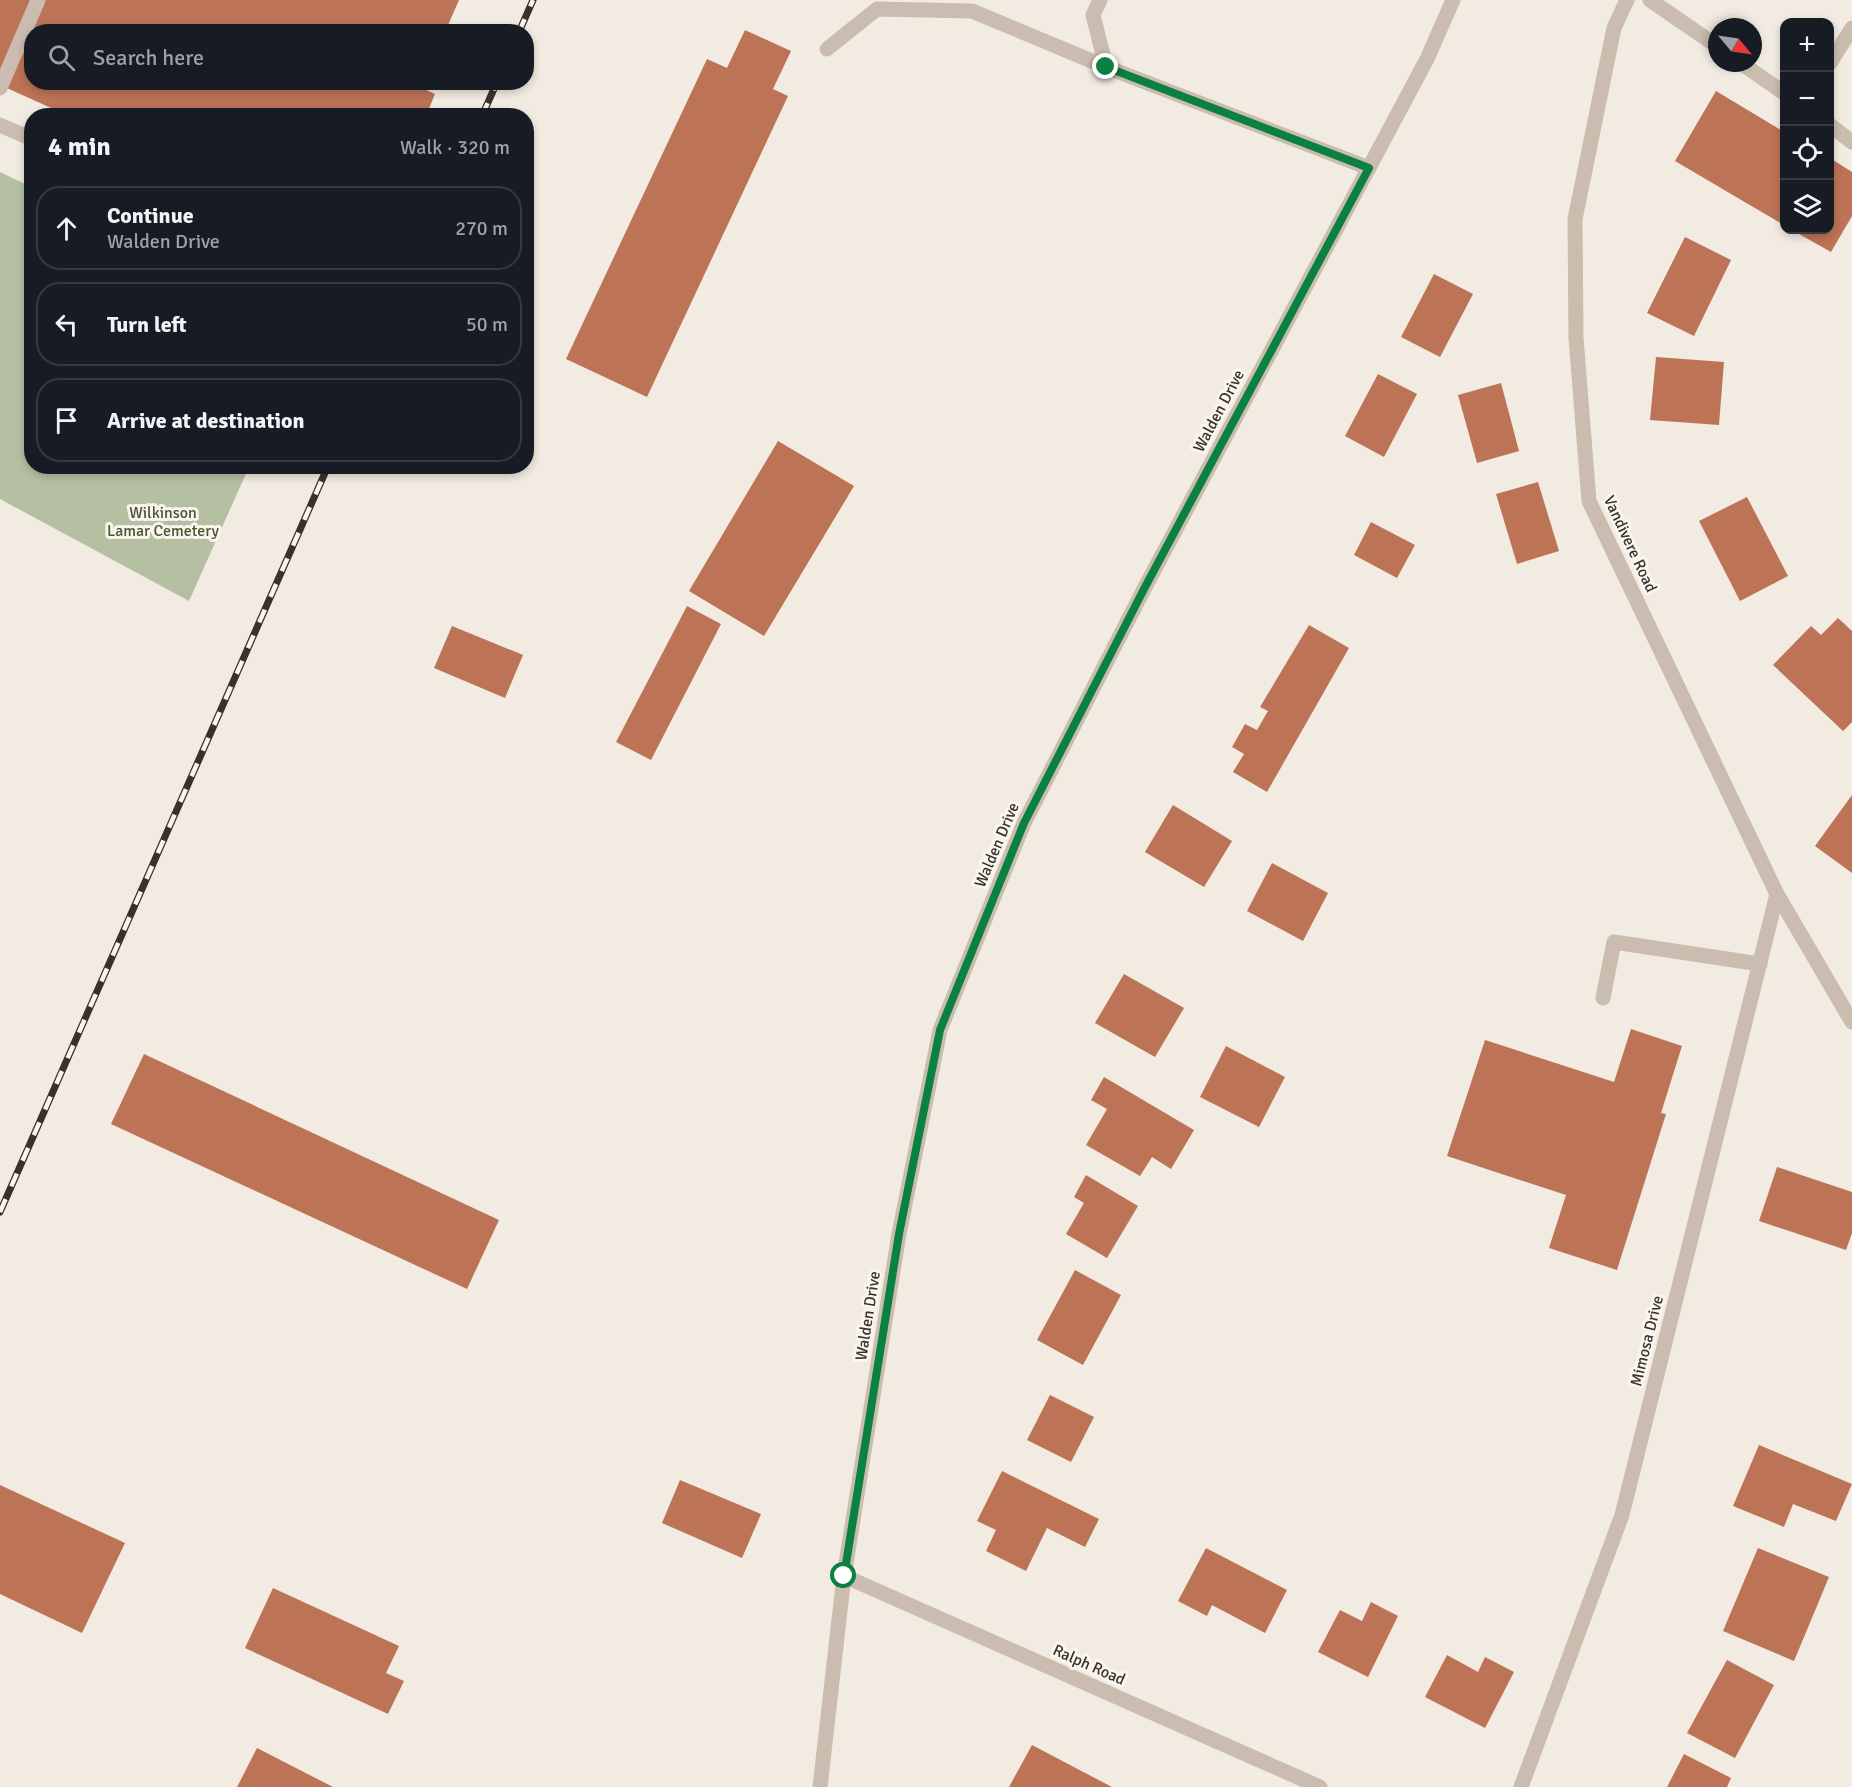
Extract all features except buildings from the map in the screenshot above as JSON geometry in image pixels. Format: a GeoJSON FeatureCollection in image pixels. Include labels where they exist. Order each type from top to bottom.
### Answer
{"type":"FeatureCollection","features":[{"type":"Feature","properties":{"kind":"street"},"geometry":{"type":"LineString","coordinates":[[28,24],[38,0]]}},
{"type":"Feature","properties":{"kind":"street"},"geometry":{"type":"LineString","coordinates":[[1100,0],[1094,15],[1106,67]]}},
{"type":"Feature","properties":{"kind":"street","name":"Walden Drive"},"geometry":{"type":"LineString","coordinates":[[820,1787],[844,1576],[899,1234],[940,1030],[1024,823],[1144,589],[1427,59],[1453,0]]}},
{"type":"Feature","properties":{"kind":"street","name":"Vandivere Road"},"geometry":{"type":"LineString","coordinates":[[1627,0],[1614,28],[1575,219],[1576,338],[1589,501],[1778,894],[1848,1004],[1852,1022]]}},
{"type":"Feature","properties":{"kind":"street"},"geometry":{"type":"LineString","coordinates":[[1650,0],[1708,40]]}},
{"type":"Feature","properties":{"kind":"street"},"geometry":{"type":"LineString","coordinates":[[827,49],[877,9],[972,11],[1106,67],[1369,168]]}},
{"type":"Feature","properties":{"kind":"street"},"geometry":{"type":"LineString","coordinates":[[1834,57],[1852,28]]}},
{"type":"Feature","properties":{"kind":"street"},"geometry":{"type":"LineString","coordinates":[[0,88],[24,32]]}},
{"type":"Feature","properties":{"kind":"street"},"geometry":{"type":"LineString","coordinates":[[1754,72],[1780,90]]}},
{"type":"Feature","properties":{"kind":"street"},"geometry":{"type":"LineString","coordinates":[[0,125],[24,136]]}},
{"type":"Feature","properties":{"kind":"street"},"geometry":{"type":"LineString","coordinates":[[1831,126],[1852,142]]}},
{"type":"Feature","properties":{"kind":"street","name":"Mimosa Drive"},"geometry":{"type":"LineString","coordinates":[[1521,1787],[1622,1515],[1778,894]]}},
{"type":"Feature","properties":{"kind":"street"},"geometry":{"type":"LineString","coordinates":[[1603,998],[1614,942],[1760,964]]}},
{"type":"Feature","properties":{"kind":"street","name":"Ralph Road"},"geometry":{"type":"LineString","coordinates":[[844,1576],[1320,1787]]}},
{"type":"Feature","properties":{"kind":"green space","name":"Wilkinson Lamar Cemetery"},"geometry":{"type":"Polygon","coordinates":[[[0,172],[24,184],[24,474],[246,474],[189,601],[0,499],[0,172]]]}},
{"type":"Feature","properties":{"kind":"railway"},"geometry":{"type":"LineString","coordinates":[[522,24],[533,0]]}},
{"type":"Feature","properties":{"kind":"railway"},"geometry":{"type":"LineString","coordinates":[[486,108],[493,90]]}},
{"type":"Feature","properties":{"kind":"railway"},"geometry":{"type":"LineString","coordinates":[[0,1212],[324,474]]}},
{"type":"Feature","properties":{"kind":"route"},"geometry":{"type":"LineString","coordinates":[[844,1576],[899,1234],[940,1030],[1024,823],[1144,589],[1369,168],[1106,67]]}}]}
